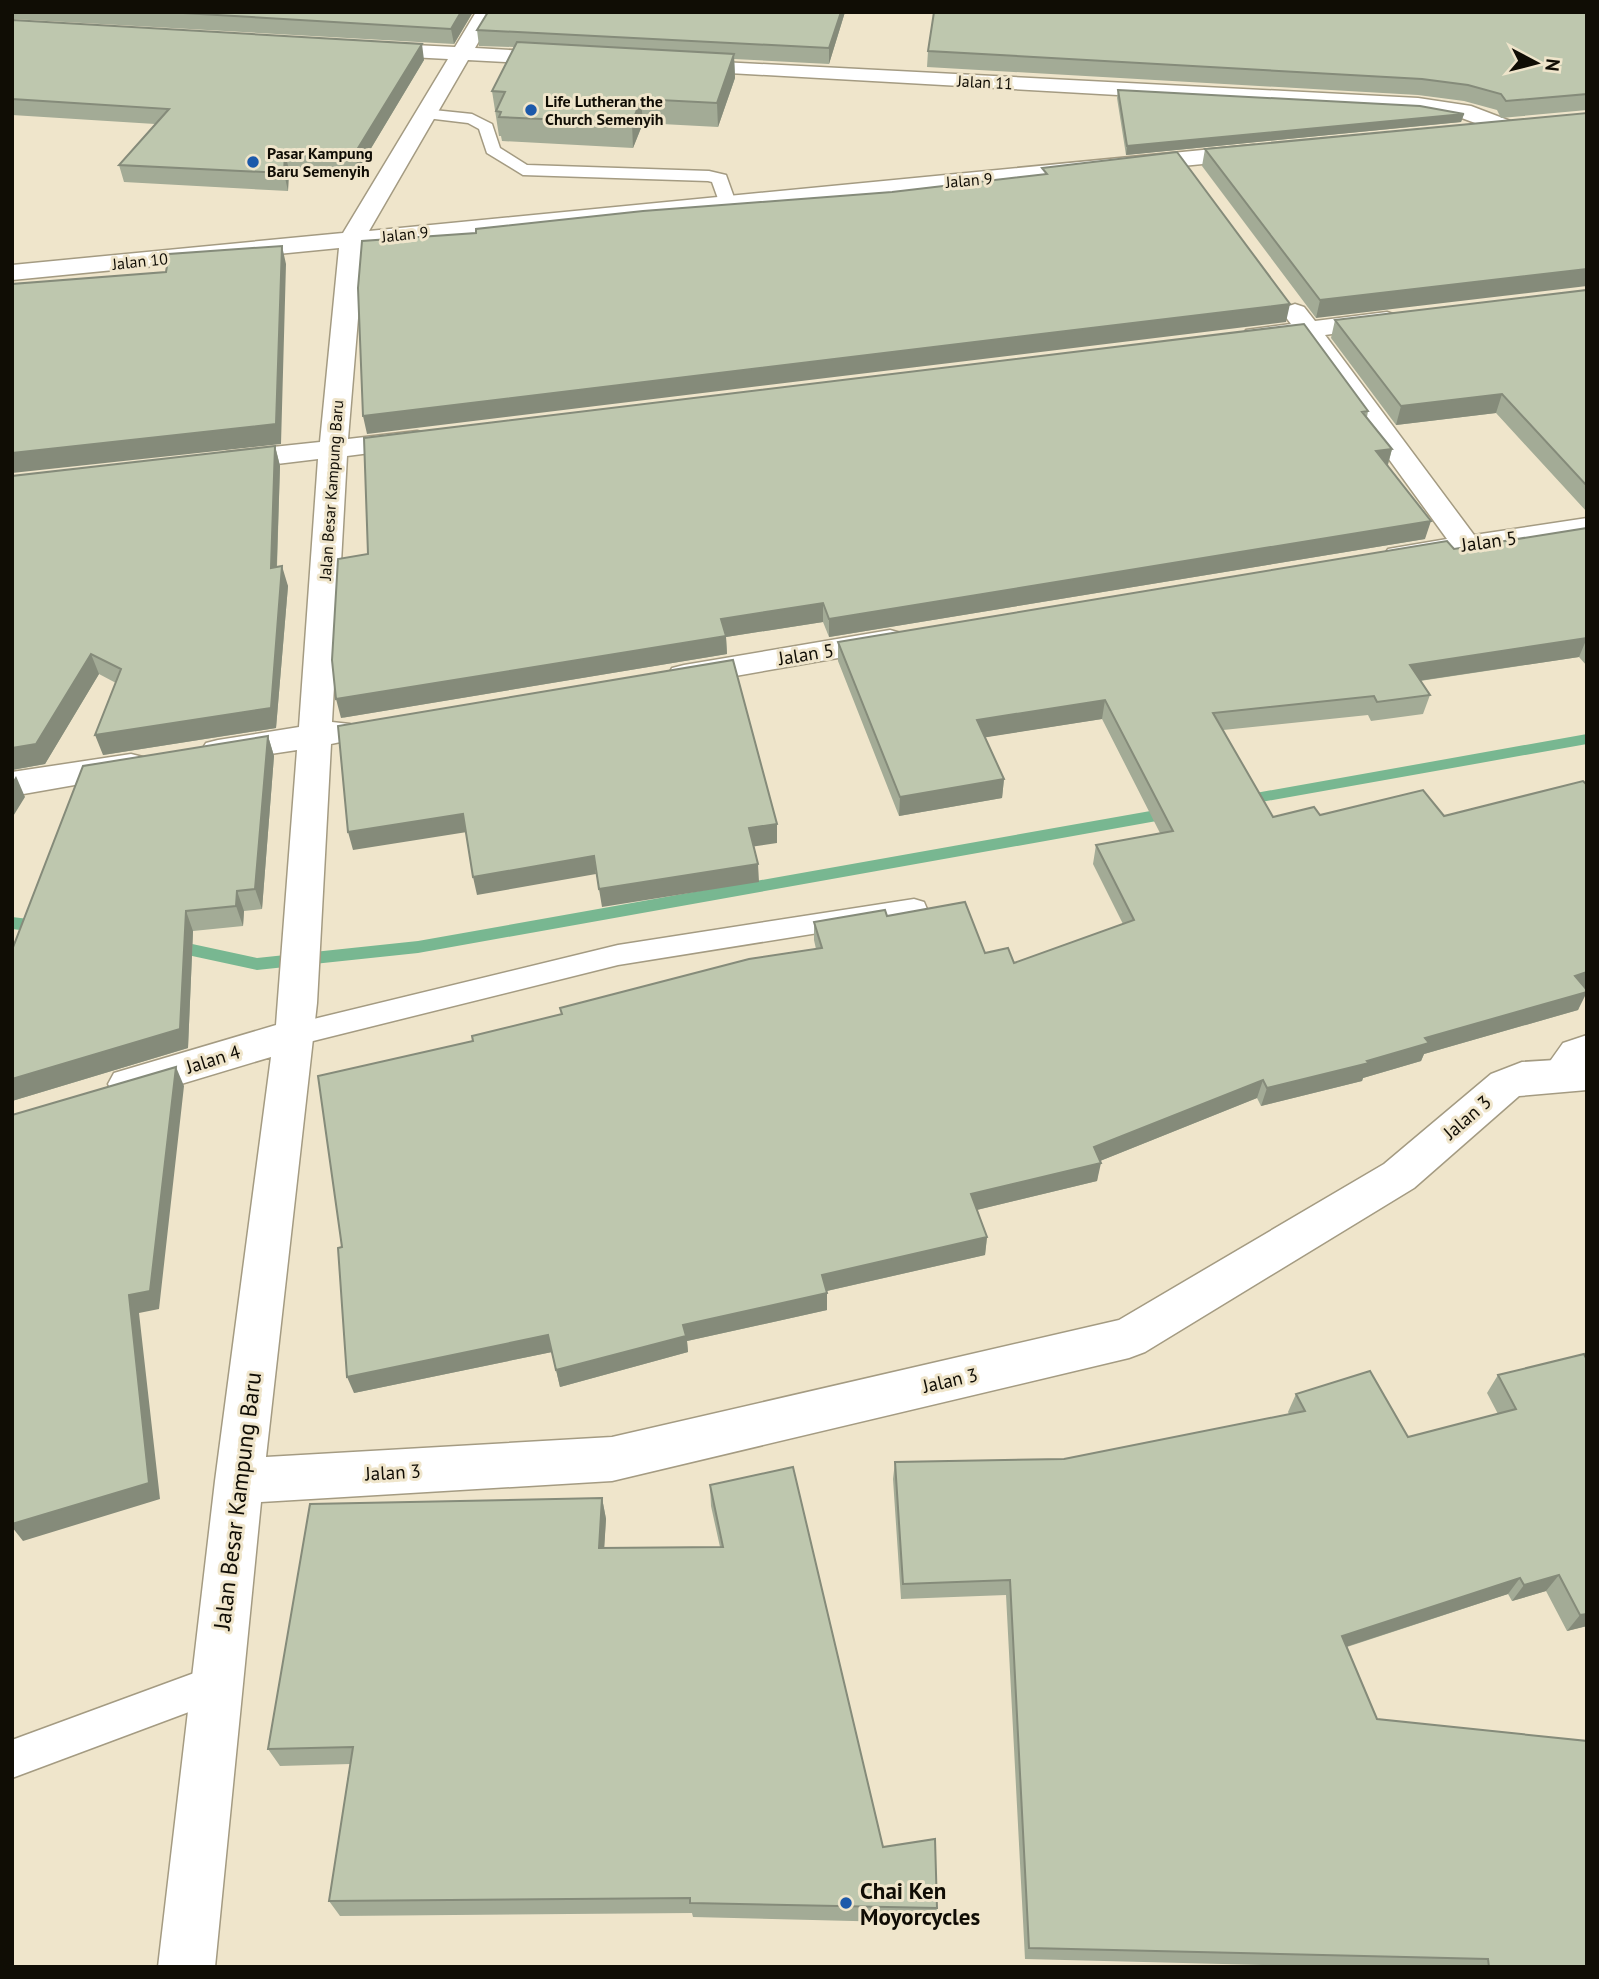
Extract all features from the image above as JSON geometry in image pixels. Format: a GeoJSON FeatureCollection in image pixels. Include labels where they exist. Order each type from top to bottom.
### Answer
{"type":"FeatureCollection","features":[{"type":"Feature","properties":{"kind":"street","name":"Jalan Besar Kampung Baru"},"geometry":{"type":"LineString","coordinates":[[186,1967],[239,1481],[296,1019],[333,449],[352,239],[486,12]]}},
{"type":"Feature","properties":{"kind":"street"},"geometry":{"type":"LineString","coordinates":[[352,48],[584,61]]}},
{"type":"Feature","properties":{"kind":"street","name":"Jalan 11"},"geometry":{"type":"LineString","coordinates":[[667,65],[1419,105],[1483,116],[1505,127]]}},
{"type":"Feature","properties":{"kind":"street"},"geometry":{"type":"LineString","coordinates":[[1451,132],[1532,124]]}},
{"type":"Feature","properties":{"kind":"street","name":"Jalan 9"},"geometry":{"type":"LineString","coordinates":[[352,239],[1277,150]]}},
{"type":"Feature","properties":{"kind":"street"},"geometry":{"type":"LineString","coordinates":[[1182,159],[1198,181]]}},
{"type":"Feature","properties":{"kind":"street","name":"Jalan 10"},"geometry":{"type":"LineString","coordinates":[[12,273],[352,239]]}},
{"type":"Feature","properties":{"kind":"street"},"geometry":{"type":"LineString","coordinates":[[1277,287],[1466,544]]}},
{"type":"Feature","properties":{"kind":"street"},"geometry":{"type":"LineString","coordinates":[[1226,340],[1415,317]]}},
{"type":"Feature","properties":{"kind":"street"},"geometry":{"type":"LineString","coordinates":[[200,464],[443,436]]}},
{"type":"Feature","properties":{"kind":"street","name":"Jalan 5"},"geometry":{"type":"LineString","coordinates":[[1371,560],[1587,527]]}},
{"type":"Feature","properties":{"kind":"street","name":"Jalan 5"},"geometry":{"type":"LineString","coordinates":[[658,679],[918,635]]}},
{"type":"Feature","properties":{"kind":"street"},"geometry":{"type":"LineString","coordinates":[[12,784],[370,727]]}},
{"type":"Feature","properties":{"kind":"street","name":"Jalan 4"},"geometry":{"type":"LineString","coordinates":[[93,1095],[296,1019]]}},
{"type":"Feature","properties":{"kind":"street","name":"Jalan 3"},"geometry":{"type":"LineString","coordinates":[[239,1481],[612,1459],[1129,1338],[1399,1176],[1505,1084],[1577,1065]]}},
{"type":"Feature","properties":{"kind":"lane"},"geometry":{"type":"LineString","coordinates":[[424,114],[472,119],[486,127],[493,150],[523,170],[709,176],[720,179],[727,203]]}},
{"type":"Feature","properties":{"kind":"lane"},"geometry":{"type":"LineString","coordinates":[[296,1019],[618,955],[914,909]]}},
{"type":"Feature","properties":{"kind":"lane"},"geometry":{"type":"LineString","coordinates":[[12,1759],[216,1684]]}},
{"type":"Feature","properties":{"kind":"building"},"geometry":{"type":"Polygon","coordinates":[[[166,12],[461,12],[451,29],[166,12]]]}},
{"type":"Feature","properties":{"kind":"building"},"geometry":{"type":"Polygon","coordinates":[[[488,12],[841,12],[829,48],[477,30],[488,12]]]}},
{"type":"Feature","properties":{"kind":"building"},"geometry":{"type":"Polygon","coordinates":[[[934,12],[1587,12],[1587,94],[1506,101],[1501,94],[1468,85],[1422,79],[928,51],[934,12]]]}},
{"type":"Feature","properties":{"kind":"building"},"geometry":{"type":"Polygon","coordinates":[[[12,20],[422,44],[355,153],[285,153],[284,173],[119,165],[169,109],[12,99],[12,20]]]}},
{"type":"Feature","properties":{"kind":"building"},"geometry":{"type":"Polygon","coordinates":[[[517,42],[734,54],[717,103],[641,99],[632,123],[499,117],[501,112],[496,111],[505,92],[492,91],[517,42]]]}},
{"type":"Feature","properties":{"kind":"building"},"geometry":{"type":"Polygon","coordinates":[[[1118,90],[1420,106],[1464,114],[1127,146],[1118,90]]]}},
{"type":"Feature","properties":{"kind":"building"},"geometry":{"type":"Polygon","coordinates":[[[1587,113],[1587,269],[1320,300],[1205,149],[1587,113]]]}},
{"type":"Feature","properties":{"kind":"building"},"geometry":{"type":"Polygon","coordinates":[[[1177,152],[1290,304],[363,416],[358,288],[362,241],[476,233],[476,229],[643,211],[892,192],[1047,174],[1042,168],[1177,152]]]}},
{"type":"Feature","properties":{"kind":"building"},"geometry":{"type":"Polygon","coordinates":[[[282,246],[276,424],[12,453],[12,284],[166,272],[169,254],[282,246]]]}},
{"type":"Feature","properties":{"kind":"building"},"geometry":{"type":"Polygon","coordinates":[[[1587,290],[1587,486],[1502,394],[1401,406],[1335,320],[1587,290]]]}},
{"type":"Feature","properties":{"kind":"building"},"geometry":{"type":"Polygon","coordinates":[[[1304,324],[1368,411],[1362,412],[1392,449],[1376,451],[1431,521],[829,619],[823,603],[721,619],[726,636],[336,699],[332,660],[338,559],[368,554],[364,438],[1304,324]]]}},
{"type":"Feature","properties":{"kind":"building"},"geometry":{"type":"Polygon","coordinates":[[[275,446],[271,568],[282,566],[271,708],[95,735],[121,669],[91,654],[36,744],[12,748],[12,476],[275,446]]]}},
{"type":"Feature","properties":{"kind":"building"},"geometry":{"type":"Polygon","coordinates":[[[1587,528],[1587,638],[1410,665],[1430,695],[1377,702],[1374,696],[1213,713],[1273,817],[1314,807],[1320,815],[1423,790],[1444,816],[1583,781],[1587,785],[1587,972],[1575,976],[1587,992],[1425,1038],[1429,1043],[1367,1061],[1369,1063],[1267,1088],[1263,1080],[1094,1147],[1101,1163],[971,1194],[987,1237],[822,1275],[827,1293],[683,1325],[686,1336],[556,1370],[548,1335],[347,1377],[338,1248],[342,1247],[318,1076],[473,1041],[472,1036],[562,1014],[560,1008],[749,959],[822,948],[814,922],[885,910],[887,916],[965,902],[985,953],[1008,948],[1014,963],[1134,920],[1096,845],[1173,831],[1105,700],[977,720],[1004,779],[900,797],[838,642],[1447,541],[1454,549],[1587,528]]]}},
{"type":"Feature","properties":{"kind":"building"},"geometry":{"type":"Polygon","coordinates":[[[733,660],[777,824],[749,828],[758,864],[599,889],[594,856],[473,877],[463,814],[348,832],[338,726],[733,660]]]}},
{"type":"Feature","properties":{"kind":"building"},"geometry":{"type":"Polygon","coordinates":[[[268,736],[255,889],[237,891],[236,906],[186,911],[180,1029],[12,1079],[12,950],[83,766],[268,736]]]}},
{"type":"Feature","properties":{"kind":"building"},"geometry":{"type":"Polygon","coordinates":[[[176,1067],[150,1291],[129,1295],[149,1483],[12,1524],[12,1115],[176,1067]]]}},
{"type":"Feature","properties":{"kind":"building"},"geometry":{"type":"Polygon","coordinates":[[[1584,1354],[1587,1360],[1587,1614],[1580,1615],[1559,1575],[1524,1585],[1520,1578],[1342,1636],[1377,1719],[1587,1741],[1587,1967],[1489,1967],[1488,1959],[1029,1948],[1010,1580],[903,1584],[895,1462],[1064,1459],[1305,1411],[1296,1394],[1370,1371],[1408,1437],[1516,1409],[1498,1375],[1584,1354]]]}},
{"type":"Feature","properties":{"kind":"building"},"geometry":{"type":"Polygon","coordinates":[[[793,1467],[883,1847],[935,1839],[937,1908],[690,1903],[690,1898],[329,1901],[353,1747],[268,1749],[310,1504],[602,1498],[599,1548],[723,1547],[710,1485],[793,1467]]]}},
{"type":"Feature","properties":{"kind":"waterway"},"geometry":{"type":"LineString","coordinates":[[1239,801],[1587,739]]}},
{"type":"Feature","properties":{"kind":"waterway"},"geometry":{"type":"LineString","coordinates":[[169,945],[257,964],[418,947],[1173,813]]}},
{"type":"Feature","properties":{"kind":"waterway"},"geometry":{"type":"LineString","coordinates":[[12,923],[45,927]]}},
{"type":"Feature","properties":{"kind":"place","name":"Life Lutheran the Church Semenyih"},"geometry":{"type":"Point","coordinates":[531,110]}},
{"type":"Feature","properties":{"kind":"place","name":"Pasar Kampung Baru Semenyih"},"geometry":{"type":"Point","coordinates":[253,162]}},
{"type":"Feature","properties":{"kind":"place","name":"Chai Ken Moyorcycles"},"geometry":{"type":"Point","coordinates":[846,1903]}}]}
